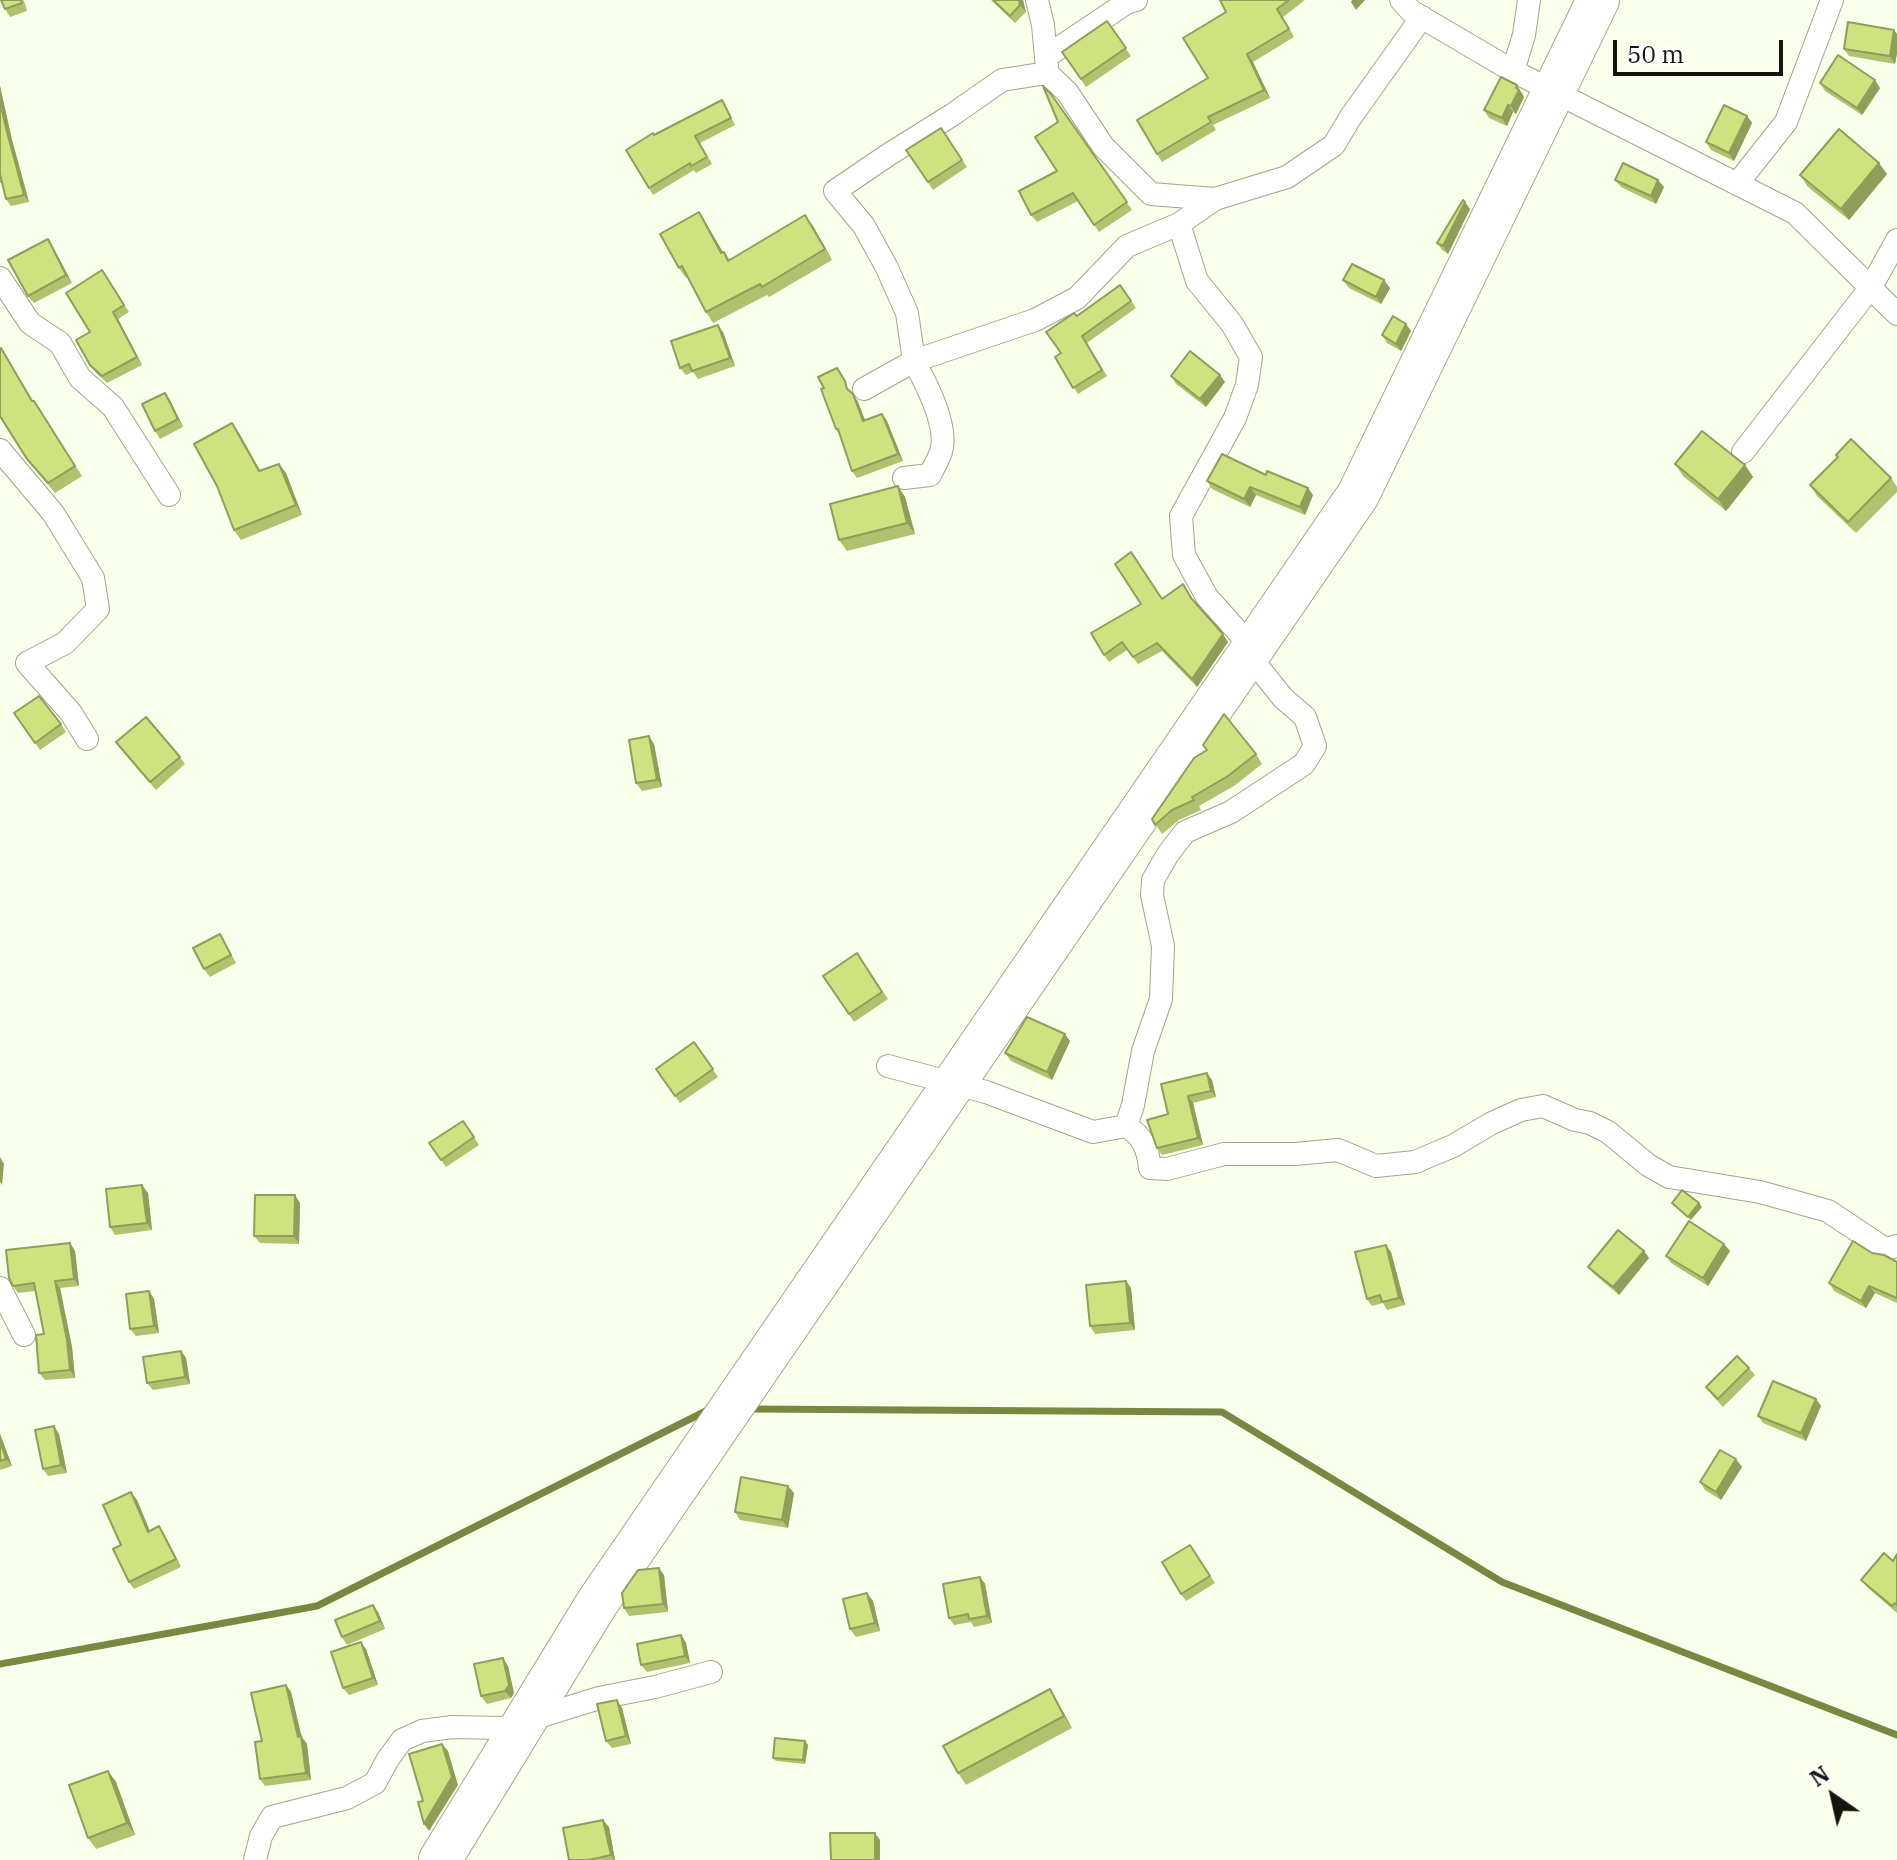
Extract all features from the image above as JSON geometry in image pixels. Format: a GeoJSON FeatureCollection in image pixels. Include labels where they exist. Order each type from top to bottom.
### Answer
{"type":"FeatureCollection","features":[{"type":"Feature","properties":{"kind":"highway"},"geometry":{"type":"LineString","coordinates":[[440,1860],[597,1603],[1358,495],[1598,0]]}},
{"type":"Feature","properties":{"kind":"street"},"geometry":{"type":"LineString","coordinates":[[1037,0],[1047,65],[1103,146],[1151,194],[1215,199]]}},
{"type":"Feature","properties":{"kind":"street"},"geometry":{"type":"LineString","coordinates":[[904,478],[930,475],[943,449],[940,420],[929,388],[914,361],[907,313],[887,268],[864,226],[835,191],[1002,80],[1047,65],[1126,3],[1136,0]]}},
{"type":"Feature","properties":{"kind":"street"},"geometry":{"type":"LineString","coordinates":[[1401,0],[1411,11],[1513,71],[1795,213],[1897,314]]}},
{"type":"Feature","properties":{"kind":"street"},"geometry":{"type":"LineString","coordinates":[[1513,71],[1524,35],[1529,0]]}},
{"type":"Feature","properties":{"kind":"street"},"geometry":{"type":"LineString","coordinates":[[1737,184],[1786,122],[1832,0]]}},
{"type":"Feature","properties":{"kind":"street"},"geometry":{"type":"LineString","coordinates":[[864,389],[914,361],[1035,320],[1077,298],[1127,246],[1179,224],[1215,199],[1287,177],[1334,145],[1422,17]]}},
{"type":"Feature","properties":{"kind":"street"},"geometry":{"type":"LineString","coordinates":[[1126,1126],[1143,1051],[1161,999],[1163,946],[1152,895],[1153,880],[1185,832],[1231,812],[1304,764],[1315,746],[1305,717],[1283,698],[1259,668],[1240,634],[1207,597],[1184,555],[1181,516],[1235,418],[1247,385],[1251,357],[1232,324],[1197,281],[1179,224]]}},
{"type":"Feature","properties":{"kind":"street"},"geometry":{"type":"LineString","coordinates":[[1743,452],[1871,287],[1897,240]]}},
{"type":"Feature","properties":{"kind":"street"},"geometry":{"type":"LineString","coordinates":[[0,278],[30,323],[60,343],[80,378],[113,407],[169,495]]}},
{"type":"Feature","properties":{"kind":"street"},"geometry":{"type":"LineString","coordinates":[[0,450],[53,513],[93,578],[98,609],[65,643],[27,663],[71,713],[87,739]]}},
{"type":"Feature","properties":{"kind":"street"},"geometry":{"type":"LineString","coordinates":[[888,1066],[986,1092],[1093,1132],[1126,1126],[1143,1141],[1149,1154],[1150,1168],[1167,1169],[1224,1154],[1295,1154],[1338,1150],[1376,1166],[1415,1162],[1521,1110],[1543,1106],[1608,1132],[1648,1165],[1669,1177],[1760,1192],[1828,1211],[1885,1249],[1897,1246]]}},
{"type":"Feature","properties":{"kind":"street"},"geometry":{"type":"LineString","coordinates":[[0,1288],[24,1335]]}},
{"type":"Feature","properties":{"kind":"street"},"geometry":{"type":"LineString","coordinates":[[255,1860],[261,1836],[272,1817],[347,1798],[375,1783],[402,1740],[422,1731],[452,1727],[503,1728],[599,1698],[711,1672]]}},
{"type":"Feature","properties":{"kind":"building"},"geometry":{"type":"Polygon","coordinates":[[[1,0],[21,0],[22,3],[5,9],[1,0]]]}},
{"type":"Feature","properties":{"kind":"building"},"geometry":{"type":"Polygon","coordinates":[[[993,0],[1019,0],[1020,5],[1010,16],[993,0]]]}},
{"type":"Feature","properties":{"kind":"building"},"geometry":{"type":"Polygon","coordinates":[[[1220,0],[1289,0],[1277,9],[1289,29],[1247,54],[1264,90],[1208,117],[1211,122],[1157,154],[1137,120],[1208,78],[1183,38],[1226,12],[1220,0]]]}},
{"type":"Feature","properties":{"kind":"building"},"geometry":{"type":"Polygon","coordinates":[[[1107,21],[1126,48],[1081,79],[1062,52],[1107,21]]]}},
{"type":"Feature","properties":{"kind":"building"},"geometry":{"type":"Polygon","coordinates":[[[1848,22],[1894,30],[1890,56],[1844,49],[1848,22]]]}},
{"type":"Feature","properties":{"kind":"building"},"geometry":{"type":"Polygon","coordinates":[[[1838,55],[1875,80],[1857,108],[1820,83],[1838,55]]]}},
{"type":"Feature","properties":{"kind":"building"},"geometry":{"type":"Polygon","coordinates":[[[1501,77],[1517,85],[1519,90],[1502,118],[1484,110],[1501,77]]]}},
{"type":"Feature","properties":{"kind":"building"},"geometry":{"type":"Polygon","coordinates":[[[1043,86],[1127,202],[1094,225],[1073,193],[1031,215],[1019,191],[1057,171],[1035,137],[1058,122],[1043,86]]]}},
{"type":"Feature","properties":{"kind":"building"},"geometry":{"type":"Polygon","coordinates":[[[722,100],[731,118],[695,136],[707,157],[691,166],[690,163],[649,188],[626,150],[653,133],[722,100]]]}},
{"type":"Feature","properties":{"kind":"building"},"geometry":{"type":"Polygon","coordinates":[[[0,102],[24,195],[6,199],[0,174],[0,102]]]}},
{"type":"Feature","properties":{"kind":"building"},"geometry":{"type":"Polygon","coordinates":[[[1724,105],[1747,116],[1729,153],[1706,142],[1724,105]]]}},
{"type":"Feature","properties":{"kind":"building"},"geometry":{"type":"Polygon","coordinates":[[[941,128],[962,160],[928,182],[906,150],[941,128]]]}},
{"type":"Feature","properties":{"kind":"building"},"geometry":{"type":"Polygon","coordinates":[[[1839,129],[1879,163],[1841,209],[1800,175],[1839,129]]]}},
{"type":"Feature","properties":{"kind":"building"},"geometry":{"type":"Polygon","coordinates":[[[1623,163],[1658,180],[1651,196],[1615,180],[1623,163]]]}},
{"type":"Feature","properties":{"kind":"building"},"geometry":{"type":"Polygon","coordinates":[[[1463,200],[1465,202],[1443,246],[1437,243],[1463,200]]]}},
{"type":"Feature","properties":{"kind":"building"},"geometry":{"type":"Polygon","coordinates":[[[699,212],[728,261],[805,215],[825,249],[762,287],[760,284],[706,312],[682,266],[679,268],[660,234],[699,212]]]}},
{"type":"Feature","properties":{"kind":"building"},"geometry":{"type":"Polygon","coordinates":[[[48,239],[66,275],[28,296],[8,260],[48,239]]]}},
{"type":"Feature","properties":{"kind":"building"},"geometry":{"type":"Polygon","coordinates":[[[1352,264],[1384,280],[1376,297],[1343,280],[1352,264]]]}},
{"type":"Feature","properties":{"kind":"building"},"geometry":{"type":"Polygon","coordinates":[[[102,270],[124,305],[113,312],[137,357],[102,376],[90,365],[76,340],[90,332],[66,293],[102,270]]]}},
{"type":"Feature","properties":{"kind":"building"},"geometry":{"type":"Polygon","coordinates":[[[1120,285],[1131,301],[1082,336],[1102,370],[1073,388],[1055,357],[1061,353],[1046,332],[1074,313],[1077,316],[1120,285]]]}},
{"type":"Feature","properties":{"kind":"building"},"geometry":{"type":"Polygon","coordinates":[[[1393,316],[1406,324],[1396,344],[1382,335],[1393,316]]]}},
{"type":"Feature","properties":{"kind":"building"},"geometry":{"type":"Polygon","coordinates":[[[718,325],[730,358],[692,371],[689,364],[680,368],[671,341],[718,325]]]}},
{"type":"Feature","properties":{"kind":"building"},"geometry":{"type":"Polygon","coordinates":[[[1,348],[75,466],[48,483],[27,459],[0,416],[1,348]]]}},
{"type":"Feature","properties":{"kind":"building"},"geometry":{"type":"Polygon","coordinates":[[[1190,351],[1220,375],[1200,399],[1171,376],[1190,351]]]}},
{"type":"Feature","properties":{"kind":"building"},"geometry":{"type":"Polygon","coordinates":[[[837,368],[847,389],[853,394],[863,421],[882,414],[898,454],[852,471],[818,377],[837,368]]]}},
{"type":"Feature","properties":{"kind":"building"},"geometry":{"type":"Polygon","coordinates":[[[165,393],[178,419],[155,431],[142,404],[165,393]]]}},
{"type":"Feature","properties":{"kind":"building"},"geometry":{"type":"Polygon","coordinates":[[[232,423],[259,471],[279,464],[296,505],[234,530],[217,486],[194,444],[232,423]]]}},
{"type":"Feature","properties":{"kind":"building"},"geometry":{"type":"Polygon","coordinates":[[[1702,431],[1745,465],[1718,499],[1675,464],[1702,431]]]}},
{"type":"Feature","properties":{"kind":"building"},"geometry":{"type":"Polygon","coordinates":[[[1851,439],[1891,478],[1848,522],[1810,485],[1851,439]]]}},
{"type":"Feature","properties":{"kind":"building"},"geometry":{"type":"Polygon","coordinates":[[[1222,454],[1266,475],[1267,471],[1308,488],[1300,507],[1250,487],[1244,499],[1207,481],[1222,454]]]}},
{"type":"Feature","properties":{"kind":"building"},"geometry":{"type":"Polygon","coordinates":[[[898,486],[907,523],[839,540],[830,504],[898,486]]]}},
{"type":"Feature","properties":{"kind":"building"},"geometry":{"type":"Polygon","coordinates":[[[1131,552],[1162,599],[1183,584],[1191,598],[1223,634],[1192,679],[1157,643],[1133,657],[1122,642],[1104,655],[1091,633],[1141,604],[1115,564],[1131,552]]]}},
{"type":"Feature","properties":{"kind":"building"},"geometry":{"type":"Polygon","coordinates":[[[39,696],[61,724],[35,743],[14,713],[39,696]]]}},
{"type":"Feature","properties":{"kind":"building"},"geometry":{"type":"Polygon","coordinates":[[[1224,714],[1256,754],[1228,776],[1192,797],[1194,800],[1172,810],[1155,825],[1152,819],[1194,758],[1207,750],[1203,745],[1224,714]]]}},
{"type":"Feature","properties":{"kind":"building"},"geometry":{"type":"Polygon","coordinates":[[[146,717],[180,757],[150,782],[116,742],[146,717]]]}},
{"type":"Feature","properties":{"kind":"building"},"geometry":{"type":"Polygon","coordinates":[[[649,736],[657,780],[636,783],[629,740],[649,736]]]}},
{"type":"Feature","properties":{"kind":"building"},"geometry":{"type":"Polygon","coordinates":[[[220,934],[231,955],[204,969],[193,948],[220,934]]]}},
{"type":"Feature","properties":{"kind":"building"},"geometry":{"type":"Polygon","coordinates":[[[857,953],[882,992],[849,1014],[823,976],[857,953]]]}},
{"type":"Feature","properties":{"kind":"building"},"geometry":{"type":"Polygon","coordinates":[[[1027,1017],[1065,1034],[1047,1072],[1005,1053],[1027,1017]]]}},
{"type":"Feature","properties":{"kind":"building"},"geometry":{"type":"Polygon","coordinates":[[[694,1042],[713,1069],[675,1096],[656,1069],[694,1042]]]}},
{"type":"Feature","properties":{"kind":"building"},"geometry":{"type":"Polygon","coordinates":[[[1207,1073],[1211,1091],[1188,1096],[1198,1138],[1157,1148],[1147,1120],[1168,1114],[1161,1084],[1207,1073]]]}},
{"type":"Feature","properties":{"kind":"building"},"geometry":{"type":"Polygon","coordinates":[[[463,1121],[474,1137],[441,1160],[429,1143],[463,1121]]]}},
{"type":"Feature","properties":{"kind":"building"},"geometry":{"type":"Polygon","coordinates":[[[142,1185],[147,1223],[110,1227],[106,1189],[142,1185]]]}},
{"type":"Feature","properties":{"kind":"building"},"geometry":{"type":"Polygon","coordinates":[[[1682,1190],[1699,1203],[1688,1217],[1672,1203],[1682,1190]]]}},
{"type":"Feature","properties":{"kind":"building"},"geometry":{"type":"Polygon","coordinates":[[[255,1195],[295,1195],[294,1236],[254,1236],[255,1195]]]}},
{"type":"Feature","properties":{"kind":"building"},"geometry":{"type":"Polygon","coordinates":[[[1689,1221],[1724,1244],[1703,1278],[1666,1256],[1689,1221]]]}},
{"type":"Feature","properties":{"kind":"building"},"geometry":{"type":"Polygon","coordinates":[[[1618,1230],[1644,1251],[1613,1287],[1588,1267],[1618,1230]]]}},
{"type":"Feature","properties":{"kind":"building"},"geometry":{"type":"Polygon","coordinates":[[[1853,1241],[1872,1253],[1897,1262],[1897,1298],[1869,1286],[1861,1301],[1829,1283],[1853,1241]]]}},
{"type":"Feature","properties":{"kind":"building"},"geometry":{"type":"Polygon","coordinates":[[[70,1243],[74,1279],[55,1281],[70,1370],[39,1373],[36,1335],[44,1334],[34,1283],[13,1286],[6,1250],[70,1243]]]}},
{"type":"Feature","properties":{"kind":"building"},"geometry":{"type":"Polygon","coordinates":[[[1386,1245],[1399,1298],[1382,1302],[1380,1295],[1367,1299],[1355,1252],[1386,1245]]]}},
{"type":"Feature","properties":{"kind":"building"},"geometry":{"type":"Polygon","coordinates":[[[1126,1281],[1130,1323],[1090,1326],[1086,1285],[1126,1281]]]}},
{"type":"Feature","properties":{"kind":"building"},"geometry":{"type":"Polygon","coordinates":[[[149,1291],[154,1326],[130,1329],[126,1294],[149,1291]]]}},
{"type":"Feature","properties":{"kind":"building"},"geometry":{"type":"Polygon","coordinates":[[[181,1351],[185,1377],[147,1383],[143,1357],[181,1351]]]}},
{"type":"Feature","properties":{"kind":"building"},"geometry":{"type":"Polygon","coordinates":[[[1737,1356],[1749,1368],[1718,1399],[1706,1387],[1737,1356]]]}},
{"type":"Feature","properties":{"kind":"building"},"geometry":{"type":"Polygon","coordinates":[[[1773,1381],[1816,1399],[1801,1433],[1758,1416],[1773,1381]]]}},
{"type":"Feature","properties":{"kind":"building"},"geometry":{"type":"Polygon","coordinates":[[[54,1426],[61,1465],[43,1469],[35,1430],[54,1426]]]}},
{"type":"Feature","properties":{"kind":"building"},"geometry":{"type":"Polygon","coordinates":[[[0,1441],[6,1459],[0,1461],[0,1441]]]}},
{"type":"Feature","properties":{"kind":"building"},"geometry":{"type":"Polygon","coordinates":[[[1720,1450],[1736,1459],[1716,1492],[1700,1482],[1720,1450]]]}},
{"type":"Feature","properties":{"kind":"building"},"geometry":{"type":"Polygon","coordinates":[[[741,1477],[788,1486],[782,1520],[735,1512],[741,1477]]]}},
{"type":"Feature","properties":{"kind":"building"},"geometry":{"type":"Polygon","coordinates":[[[131,1492],[148,1532],[159,1526],[176,1559],[129,1582],[113,1549],[121,1545],[103,1505],[131,1492]]]}},
{"type":"Feature","properties":{"kind":"building"},"geometry":{"type":"Polygon","coordinates":[[[1190,1545],[1210,1576],[1181,1594],[1162,1562],[1190,1545]]]}},
{"type":"Feature","properties":{"kind":"building"},"geometry":{"type":"Polygon","coordinates":[[[1884,1553],[1893,1561],[1897,1554],[1897,1605],[1892,1606],[1861,1580],[1884,1553]]]}},
{"type":"Feature","properties":{"kind":"building"},"geometry":{"type":"Polygon","coordinates":[[[659,1568],[663,1604],[624,1608],[622,1593],[638,1570],[659,1568]]]}},
{"type":"Feature","properties":{"kind":"building"},"geometry":{"type":"Polygon","coordinates":[[[980,1577],[987,1616],[969,1619],[968,1614],[949,1618],[943,1584],[980,1577]]]}},
{"type":"Feature","properties":{"kind":"building"},"geometry":{"type":"Polygon","coordinates":[[[867,1593],[875,1623],[850,1629],[843,1599],[867,1593]]]}},
{"type":"Feature","properties":{"kind":"building"},"geometry":{"type":"Polygon","coordinates":[[[373,1605],[380,1621],[342,1637],[335,1620],[373,1605]]]}},
{"type":"Feature","properties":{"kind":"building"},"geometry":{"type":"Polygon","coordinates":[[[681,1635],[685,1656],[641,1665],[637,1644],[681,1635]]]}},
{"type":"Feature","properties":{"kind":"building"},"geometry":{"type":"Polygon","coordinates":[[[361,1642],[373,1678],[343,1688],[331,1652],[361,1642]]]}},
{"type":"Feature","properties":{"kind":"building"},"geometry":{"type":"Polygon","coordinates":[[[503,1658],[509,1685],[505,1691],[481,1696],[474,1664],[503,1658]]]}},
{"type":"Feature","properties":{"kind":"building"},"geometry":{"type":"Polygon","coordinates":[[[286,1685],[298,1737],[301,1736],[306,1773],[260,1779],[255,1742],[262,1741],[251,1693],[286,1685]]]}},
{"type":"Feature","properties":{"kind":"building"},"geometry":{"type":"Polygon","coordinates":[[[1050,1689],[1064,1716],[958,1773],[943,1746],[1050,1689]]]}},
{"type":"Feature","properties":{"kind":"building"},"geometry":{"type":"Polygon","coordinates":[[[617,1700],[626,1736],[606,1741],[597,1704],[617,1700]]]}},
{"type":"Feature","properties":{"kind":"building"},"geometry":{"type":"Polygon","coordinates":[[[775,1738],[805,1741],[803,1760],[773,1758],[775,1738]]]}},
{"type":"Feature","properties":{"kind":"building"},"geometry":{"type":"Polygon","coordinates":[[[442,1744],[452,1777],[424,1824],[418,1802],[423,1801],[409,1754],[442,1744]]]}},
{"type":"Feature","properties":{"kind":"building"},"geometry":{"type":"Polygon","coordinates":[[[108,1771],[127,1823],[88,1838],[69,1785],[108,1771]]]}},
{"type":"Feature","properties":{"kind":"building"},"geometry":{"type":"Polygon","coordinates":[[[603,1820],[611,1855],[569,1860],[563,1828],[603,1820]]]}},
{"type":"Feature","properties":{"kind":"building"},"geometry":{"type":"Polygon","coordinates":[[[830,1833],[875,1833],[875,1860],[831,1860],[830,1833]]]}},
{"type":"Feature","properties":{"kind":"waterway"},"geometry":{"type":"LineString","coordinates":[[0,1664],[317,1606],[710,1409]]}},
{"type":"Feature","properties":{"kind":"waterway"},"geometry":{"type":"LineString","coordinates":[[750,1409],[1222,1412],[1502,1582],[1897,1735]]}}]}
